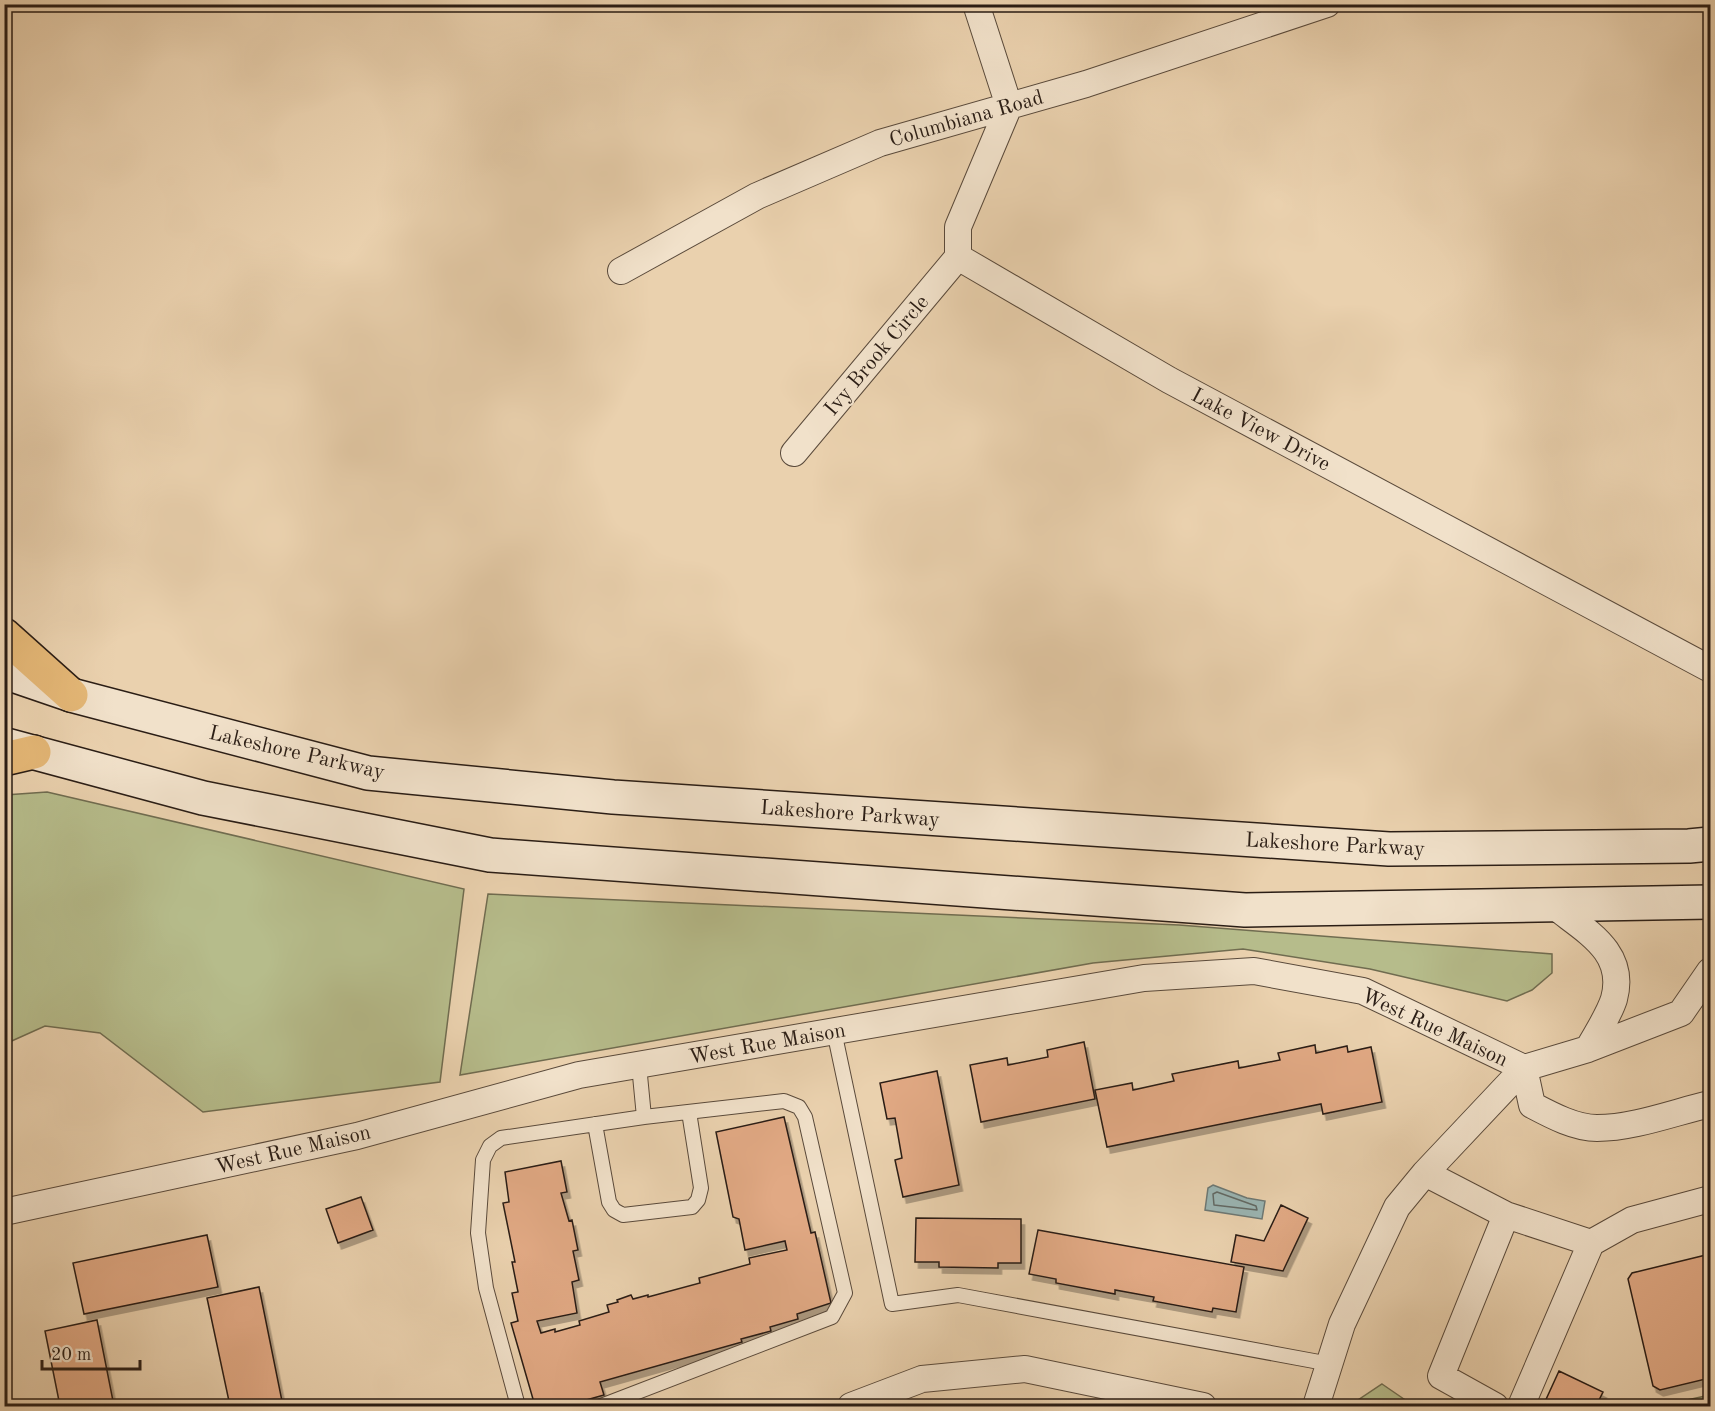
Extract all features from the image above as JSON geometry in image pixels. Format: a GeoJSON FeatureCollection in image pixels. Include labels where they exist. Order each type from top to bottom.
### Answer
{"type":"FeatureCollection","features":[{"type":"Feature","properties":{"kind":"highway"},"geometry":{"type":"LineString","coordinates":[[4,634],[71,695]]}},
{"type":"Feature","properties":{"kind":"main road","name":"Lakeshore Parkway"},"geometry":{"type":"LineString","coordinates":[[4,672],[71,695],[368,773],[613,797],[1389,849],[1710,844]]}},
{"type":"Feature","properties":{"kind":"main road"},"geometry":{"type":"LineString","coordinates":[[14,752],[203,798],[490,855],[1245,910],[1710,902]]}},
{"type":"Feature","properties":{"kind":"street"},"geometry":{"type":"LineString","coordinates":[[958,257],[958,227],[1010,106],[976,4]]}},
{"type":"Feature","properties":{"kind":"street","name":"Columbiana Road"},"geometry":{"type":"LineString","coordinates":[[621,271],[757,196],[880,143],[1010,106],[1327,4]]}},
{"type":"Feature","properties":{"kind":"street","name":"Ivy Brook Circle"},"geometry":{"type":"LineString","coordinates":[[794,453],[958,257]]}},
{"type":"Feature","properties":{"kind":"street","name":"Lake View Drive"},"geometry":{"type":"LineString","coordinates":[[958,257],[1169,380],[1710,669]]}},
{"type":"Feature","properties":{"kind":"street"},"geometry":{"type":"LineString","coordinates":[[1553,905],[1609,951],[1617,972],[1614,999],[1588,1049]]}},
{"type":"Feature","properties":{"kind":"street","name":"West Rue Maison"},"geometry":{"type":"LineString","coordinates":[[4,1212],[357,1136],[579,1075],[1144,978],[1254,971],[1364,991],[1524,1068]]}},
{"type":"Feature","properties":{"kind":"street"},"geometry":{"type":"LineString","coordinates":[[1316,1407],[1342,1324],[1397,1207],[1425,1173],[1524,1068],[1588,1049],[1681,1013],[1710,971]]}},
{"type":"Feature","properties":{"kind":"street"},"geometry":{"type":"LineString","coordinates":[[1524,1068],[1532,1105],[1556,1117],[1596,1128],[1630,1123],[1710,1104]]}},
{"type":"Feature","properties":{"kind":"street"},"geometry":{"type":"LineString","coordinates":[[1425,1173],[1506,1215],[1591,1244]]}},
{"type":"Feature","properties":{"kind":"street"},"geometry":{"type":"LineString","coordinates":[[1521,1407],[1591,1244],[1632,1220],[1710,1199]]}},
{"type":"Feature","properties":{"kind":"street"},"geometry":{"type":"LineString","coordinates":[[1495,1407],[1441,1376],[1506,1215]]}},
{"type":"Feature","properties":{"kind":"street"},"geometry":{"type":"LineString","coordinates":[[851,1407],[922,1379],[1025,1369],[1203,1407]]}},
{"type":"Feature","properties":{"kind":"lane"},"geometry":{"type":"LineString","coordinates":[[834,1031],[891,1304],[958,1295],[1330,1364]]}},
{"type":"Feature","properties":{"kind":"lane"},"geometry":{"type":"LineString","coordinates":[[639,1065],[644,1117]]}},
{"type":"Feature","properties":{"kind":"lane"},"geometry":{"type":"LineString","coordinates":[[518,1407],[486,1288],[478,1233],[483,1160],[490,1146],[501,1138],[644,1117],[784,1101],[799,1107],[805,1117],[845,1293],[832,1317],[601,1407]]}},
{"type":"Feature","properties":{"kind":"lane"},"geometry":{"type":"LineString","coordinates":[[595,1124],[609,1202],[614,1210],[623,1215],[692,1207],[698,1200],[701,1188],[689,1112]]}},
{"type":"Feature","properties":{"kind":"green space"},"geometry":{"type":"Polygon","coordinates":[[[47,792],[464,889],[440,1082],[203,1112],[100,1033],[45,1026],[5,1044],[5,795],[47,792]]]}},
{"type":"Feature","properties":{"kind":"green space"},"geometry":{"type":"Polygon","coordinates":[[[488,894],[1179,925],[1552,954],[1552,973],[1532,990],[1507,1001],[1370,969],[1243,949],[1093,963],[460,1075],[488,894]]]}},
{"type":"Feature","properties":{"kind":"green space"},"geometry":{"type":"Polygon","coordinates":[[[1382,1384],[1414,1406],[1349,1406],[1382,1384]]]}},
{"type":"Feature","properties":{"kind":"green space"},"geometry":{"type":"Polygon","coordinates":[[[1710,1395],[1710,1406],[1666,1406],[1669,1404],[1710,1395]]]}},
{"type":"Feature","properties":{"kind":"water"},"geometry":{"type":"Polygon","coordinates":[[[1213,1185],[1247,1198],[1265,1201],[1262,1219],[1205,1210],[1208,1188],[1213,1185]]]}},
{"type":"Feature","properties":{"kind":"building"},"geometry":{"type":"Polygon","coordinates":[[[1084,1042],[1095,1099],[981,1122],[970,1065],[1007,1058],[1008,1065],[1048,1057],[1047,1050],[1084,1042]]]}},
{"type":"Feature","properties":{"kind":"building"},"geometry":{"type":"Polygon","coordinates":[[[1315,1045],[1316,1053],[1347,1046],[1348,1052],[1371,1047],[1382,1102],[1323,1114],[1321,1104],[1107,1147],[1095,1090],[1132,1083],[1133,1090],[1174,1081],[1172,1074],[1238,1061],[1239,1068],[1280,1060],[1278,1053],[1315,1045]]]}},
{"type":"Feature","properties":{"kind":"building"},"geometry":{"type":"Polygon","coordinates":[[[937,1071],[959,1185],[903,1197],[895,1160],[902,1158],[895,1118],[887,1119],[880,1083],[937,1071]]]}},
{"type":"Feature","properties":{"kind":"building"},"geometry":{"type":"Polygon","coordinates":[[[784,1117],[811,1233],[815,1232],[831,1303],[797,1314],[798,1319],[770,1327],[771,1331],[741,1339],[742,1342],[600,1382],[604,1395],[572,1404],[571,1401],[552,1406],[535,1406],[511,1323],[518,1321],[512,1293],[518,1292],[512,1262],[515,1262],[503,1203],[509,1202],[505,1172],[561,1161],[567,1192],[561,1193],[569,1221],[572,1220],[578,1250],[573,1251],[579,1280],[572,1282],[577,1313],[537,1321],[541,1333],[555,1329],[555,1332],[580,1325],[579,1321],[609,1312],[607,1305],[631,1295],[633,1299],[648,1295],[648,1297],[700,1283],[699,1278],[750,1264],[749,1258],[787,1250],[785,1241],[745,1250],[739,1219],[733,1217],[716,1132],[784,1117]]]}},
{"type":"Feature","properties":{"kind":"building"},"geometry":{"type":"Polygon","coordinates":[[[361,1197],[373,1230],[338,1243],[326,1209],[361,1197]]]}},
{"type":"Feature","properties":{"kind":"building"},"geometry":{"type":"Polygon","coordinates":[[[1281,1205],[1308,1218],[1283,1271],[1231,1262],[1236,1235],[1264,1241],[1281,1205]]]}},
{"type":"Feature","properties":{"kind":"building"},"geometry":{"type":"Polygon","coordinates":[[[916,1218],[1021,1219],[1021,1263],[998,1263],[998,1268],[939,1267],[939,1262],[915,1262],[916,1218]]]}},
{"type":"Feature","properties":{"kind":"building"},"geometry":{"type":"Polygon","coordinates":[[[1038,1230],[1244,1267],[1236,1312],[1213,1308],[1212,1312],[1153,1301],[1154,1297],[1115,1290],[1115,1294],[1056,1283],[1056,1279],[1029,1274],[1038,1230]]]}},
{"type":"Feature","properties":{"kind":"building"},"geometry":{"type":"Polygon","coordinates":[[[207,1235],[218,1287],[84,1314],[73,1263],[207,1235]]]}},
{"type":"Feature","properties":{"kind":"building"},"geometry":{"type":"Polygon","coordinates":[[[1710,1254],[1710,1378],[1660,1390],[1653,1386],[1628,1279],[1632,1273],[1710,1254]]]}},
{"type":"Feature","properties":{"kind":"building"},"geometry":{"type":"Polygon","coordinates":[[[259,1287],[283,1406],[230,1406],[207,1298],[259,1287]]]}},
{"type":"Feature","properties":{"kind":"building"},"geometry":{"type":"Polygon","coordinates":[[[97,1320],[114,1406],[60,1406],[45,1331],[97,1320]]]}},
{"type":"Feature","properties":{"kind":"building"},"geometry":{"type":"Polygon","coordinates":[[[1559,1371],[1603,1392],[1596,1406],[1543,1406],[1559,1371]]]}}]}
